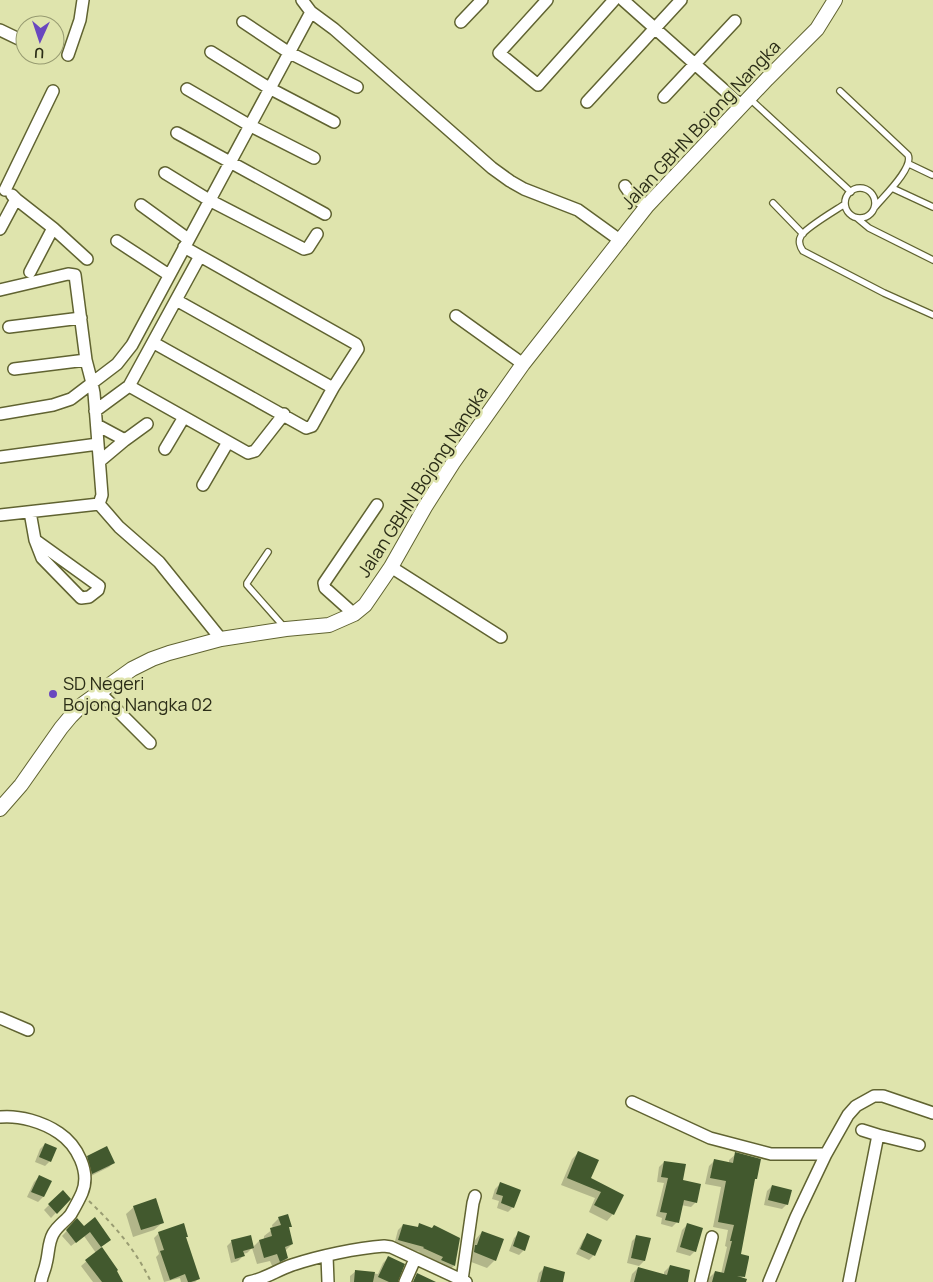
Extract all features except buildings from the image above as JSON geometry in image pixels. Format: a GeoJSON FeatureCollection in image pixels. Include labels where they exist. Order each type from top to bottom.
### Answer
{"type":"FeatureCollection","features":[{"type":"Feature","properties":{"kind":"street"},"geometry":{"type":"LineString","coordinates":[[68,55],[80,20],[83,0]]}},
{"type":"Feature","properties":{"kind":"street"},"geometry":{"type":"LineString","coordinates":[[302,0],[311,12],[492,168],[524,189],[578,210],[621,241]]}},
{"type":"Feature","properties":{"kind":"street"},"geometry":{"type":"LineString","coordinates":[[461,22],[482,0]]}},
{"type":"Feature","properties":{"kind":"street"},"geometry":{"type":"LineString","coordinates":[[547,0],[499,53],[538,85],[614,0]]}},
{"type":"Feature","properties":{"kind":"street"},"geometry":{"type":"LineString","coordinates":[[623,0],[695,64],[745,102]]}},
{"type":"Feature","properties":{"kind":"street"},"geometry":{"type":"LineString","coordinates":[[587,102],[681,0]]}},
{"type":"Feature","properties":{"kind":"street","name":"Jalan GBHN Bojong Nangka"},"geometry":{"type":"LineString","coordinates":[[0,809],[21,785],[61,728],[83,704],[132,669],[152,659],[221,639],[286,629],[329,625],[354,614],[365,605],[392,566],[425,507],[453,463],[523,364],[647,206],[817,29],[835,0]]}},
{"type":"Feature","properties":{"kind":"street"},"geometry":{"type":"LineString","coordinates":[[94,398],[132,345],[311,12]]}},
{"type":"Feature","properties":{"kind":"street"},"geometry":{"type":"LineString","coordinates":[[664,97],[735,21]]}},
{"type":"Feature","properties":{"kind":"street"},"geometry":{"type":"LineString","coordinates":[[243,22],[288,52],[357,87]]}},
{"type":"Feature","properties":{"kind":"street"},"geometry":{"type":"LineString","coordinates":[[0,30],[15,37]]}},
{"type":"Feature","properties":{"kind":"street"},"geometry":{"type":"LineString","coordinates":[[211,52],[269,88],[334,122]]}},
{"type":"Feature","properties":{"kind":"street"},"geometry":{"type":"LineString","coordinates":[[187,89],[249,125],[314,158]]}},
{"type":"Feature","properties":{"kind":"street"},"geometry":{"type":"LineString","coordinates":[[54,91],[2,188],[53,228],[87,258]]}},
{"type":"Feature","properties":{"kind":"street"},"geometry":{"type":"LineString","coordinates":[[177,133],[325,214]]}},
{"type":"Feature","properties":{"kind":"street"},"geometry":{"type":"LineString","coordinates":[[165,173],[209,200],[304,249],[308,248],[317,234]]}},
{"type":"Feature","properties":{"kind":"street"},"geometry":{"type":"LineString","coordinates":[[624,186],[632,196],[647,206]]}},
{"type":"Feature","properties":{"kind":"street"},"geometry":{"type":"LineString","coordinates":[[0,230],[16,199]]}},
{"type":"Feature","properties":{"kind":"street"},"geometry":{"type":"LineString","coordinates":[[141,205],[198,255],[356,344],[358,349],[312,426],[306,428],[154,343]]}},
{"type":"Feature","properties":{"kind":"street"},"geometry":{"type":"LineString","coordinates":[[30,272],[53,228]]}},
{"type":"Feature","properties":{"kind":"street"},"geometry":{"type":"LineString","coordinates":[[117,241],[169,275]]}},
{"type":"Feature","properties":{"kind":"street"},"geometry":{"type":"LineString","coordinates":[[0,414],[53,405],[71,399],[94,398],[129,386],[154,343],[198,255]]}},
{"type":"Feature","properties":{"kind":"street"},"geometry":{"type":"LineString","coordinates":[[0,290],[72,274],[75,275],[97,425],[102,495],[99,504]]}},
{"type":"Feature","properties":{"kind":"street"},"geometry":{"type":"LineString","coordinates":[[176,300],[333,388]]}},
{"type":"Feature","properties":{"kind":"street"},"geometry":{"type":"LineString","coordinates":[[456,316],[523,364]]}},
{"type":"Feature","properties":{"kind":"street"},"geometry":{"type":"LineString","coordinates":[[9,327],[81,318]]}},
{"type":"Feature","properties":{"kind":"street"},"geometry":{"type":"LineString","coordinates":[[14,369],[86,360]]}},
{"type":"Feature","properties":{"kind":"street"},"geometry":{"type":"LineString","coordinates":[[129,386],[245,452],[252,453],[284,414]]}},
{"type":"Feature","properties":{"kind":"street"},"geometry":{"type":"LineString","coordinates":[[165,449],[184,417]]}},
{"type":"Feature","properties":{"kind":"street"},"geometry":{"type":"LineString","coordinates":[[100,461],[147,424]]}},
{"type":"Feature","properties":{"kind":"street"},"geometry":{"type":"LineString","coordinates":[[97,425],[125,440]]}},
{"type":"Feature","properties":{"kind":"street"},"geometry":{"type":"LineString","coordinates":[[204,485],[228,442]]}},
{"type":"Feature","properties":{"kind":"street"},"geometry":{"type":"LineString","coordinates":[[0,457],[98,444]]}},
{"type":"Feature","properties":{"kind":"street"},"geometry":{"type":"LineString","coordinates":[[0,515],[99,504]]}},
{"type":"Feature","properties":{"kind":"street"},"geometry":{"type":"LineString","coordinates":[[99,504],[119,527],[159,562],[221,639]]}},
{"type":"Feature","properties":{"kind":"street"},"geometry":{"type":"LineString","coordinates":[[354,614],[325,588],[324,583],[377,504]]}},
{"type":"Feature","properties":{"kind":"street"},"geometry":{"type":"LineString","coordinates":[[30,512],[35,540],[42,558],[81,598],[89,598],[98,590],[98,586],[35,540]]}},
{"type":"Feature","properties":{"kind":"street"},"geometry":{"type":"LineString","coordinates":[[392,566],[501,637]]}},
{"type":"Feature","properties":{"kind":"street"},"geometry":{"type":"LineString","coordinates":[[99,692],[150,744]]}},
{"type":"Feature","properties":{"kind":"street"},"geometry":{"type":"LineString","coordinates":[[0,1018],[28,1030]]}},
{"type":"Feature","properties":{"kind":"street"},"geometry":{"type":"LineString","coordinates":[[769,1282],[826,1154],[848,1115],[856,1106],[874,1096],[883,1096],[933,1113]]}},
{"type":"Feature","properties":{"kind":"street"},"geometry":{"type":"LineString","coordinates":[[632,1102],[710,1138],[771,1154],[826,1154]]}},
{"type":"Feature","properties":{"kind":"street"},"geometry":{"type":"LineString","coordinates":[[0,1117],[9,1116],[40,1123],[52,1128],[62,1135],[79,1157],[84,1170],[85,1184],[82,1194],[70,1216],[58,1226],[53,1234],[41,1282]]}},
{"type":"Feature","properties":{"kind":"street"},"geometry":{"type":"LineString","coordinates":[[862,1130],[918,1145]]}},
{"type":"Feature","properties":{"kind":"street"},"geometry":{"type":"LineString","coordinates":[[849,1282],[878,1135]]}},
{"type":"Feature","properties":{"kind":"street"},"geometry":{"type":"LineString","coordinates":[[249,1282],[260,1280],[291,1265],[327,1256],[384,1246],[391,1247],[464,1281],[475,1196]]}},
{"type":"Feature","properties":{"kind":"street"},"geometry":{"type":"LineString","coordinates":[[701,1282],[712,1237]]}},
{"type":"Feature","properties":{"kind":"street"},"geometry":{"type":"LineString","coordinates":[[327,1256],[328,1282]]}},
{"type":"Feature","properties":{"kind":"street"},"geometry":{"type":"LineString","coordinates":[[405,1282],[415,1259]]}},
{"type":"Feature","properties":{"kind":"lane"},"geometry":{"type":"LineString","coordinates":[[840,90],[910,158],[909,164],[892,188],[874,207],[870,215],[856,218]]}},
{"type":"Feature","properties":{"kind":"lane"},"geometry":{"type":"LineString","coordinates":[[745,102],[851,192]]}},
{"type":"Feature","properties":{"kind":"lane"},"geometry":{"type":"LineString","coordinates":[[909,164],[932,175]]}},
{"type":"Feature","properties":{"kind":"lane"},"geometry":{"type":"LineString","coordinates":[[892,188],[933,207]]}},
{"type":"Feature","properties":{"kind":"lane"},"geometry":{"type":"LineString","coordinates":[[874,207],[874,198],[868,191],[859,189],[848,195],[846,204],[849,213],[869,228],[933,260]]}},
{"type":"Feature","properties":{"kind":"lane"},"geometry":{"type":"LineString","coordinates":[[773,203],[803,234]]}},
{"type":"Feature","properties":{"kind":"lane"},"geometry":{"type":"LineString","coordinates":[[846,204],[827,215],[803,234],[800,239],[803,251],[884,293],[933,315]]}},
{"type":"Feature","properties":{"kind":"lane"},"geometry":{"type":"LineString","coordinates":[[268,552],[247,585],[286,629]]}},
{"type":"Feature","properties":{"kind":"path"},"geometry":{"type":"LineString","coordinates":[[82,1194],[126,1241],[142,1264],[151,1282]]}},
{"type":"Feature","properties":{"kind":"place","name":"SD Negeri Bojong Nangka 02"},"geometry":{"type":"Point","coordinates":[53,694]}}]}
